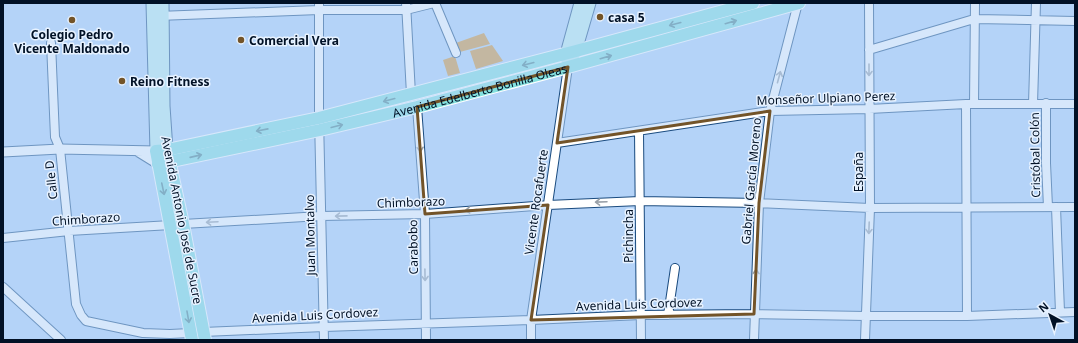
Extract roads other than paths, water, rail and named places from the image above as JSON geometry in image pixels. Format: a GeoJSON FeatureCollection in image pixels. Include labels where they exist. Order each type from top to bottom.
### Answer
{"type":"FeatureCollection","features":[{"type":"Feature","properties":{"kind":"main road","name":"Avenida Antonio José de Sucre"},"geometry":{"type":"LineString","coordinates":[[152,3],[158,16],[163,157],[171,225],[191,336]]}},
{"type":"Feature","properties":{"kind":"main road","name":"Avenida Antonio José de Sucre"},"geometry":{"type":"LineString","coordinates":[[158,16],[163,3]]}},
{"type":"Feature","properties":{"kind":"main road"},"geometry":{"type":"LineString","coordinates":[[568,67],[580,3]]}},
{"type":"Feature","properties":{"kind":"main road"},"geometry":{"type":"LineString","coordinates":[[571,53],[590,3]]}},
{"type":"Feature","properties":{"kind":"main road","name":"Avenida Edelberto Bonilla Oleas"},"geometry":{"type":"LineString","coordinates":[[320,124],[411,94],[571,53],[753,3]]}},
{"type":"Feature","properties":{"kind":"main road","name":"Avenida Edelberto Bonilla Oleas"},"geometry":{"type":"LineString","coordinates":[[163,157],[320,124],[417,107],[798,3]]}},
{"type":"Feature","properties":{"kind":"main road","name":"Avenida Antonio José de Sucre"},"geometry":{"type":"LineString","coordinates":[[163,157],[183,224],[204,336]]}},
{"type":"Feature","properties":{"kind":"street"},"geometry":{"type":"LineString","coordinates":[[158,16],[319,7],[406,6],[434,3],[456,53]]}},
{"type":"Feature","properties":{"kind":"street","name":"Gabriel García Moreno"},"geometry":{"type":"LineString","coordinates":[[754,340],[759,203],[770,111],[798,3]]}},
{"type":"Feature","properties":{"kind":"street","name":"España"},"geometry":{"type":"LineString","coordinates":[[866,340],[870,208],[869,3]]}},
{"type":"Feature","properties":{"kind":"street"},"geometry":{"type":"LineString","coordinates":[[967,316],[966,208],[975,3]]}},
{"type":"Feature","properties":{"kind":"street","name":"Cristóbal Colón"},"geometry":{"type":"LineString","coordinates":[[1033,104],[1036,3]]}},
{"type":"Feature","properties":{"kind":"street"},"geometry":{"type":"LineString","coordinates":[[406,6],[411,94]]}},
{"type":"Feature","properties":{"kind":"street","name":"Juan Montalvo"},"geometry":{"type":"LineString","coordinates":[[319,7],[324,340]]}},
{"type":"Feature","properties":{"kind":"street"},"geometry":{"type":"LineString","coordinates":[[869,50],[974,19],[1075,21]]}},
{"type":"Feature","properties":{"kind":"street","name":"Calle D"},"geometry":{"type":"LineString","coordinates":[[51,43],[55,137],[60,149],[76,304],[81,315],[86,321],[143,333],[191,336]]}},
{"type":"Feature","properties":{"kind":"street","name":"Vicente Rocafuerte"},"geometry":{"type":"LineString","coordinates":[[531,340],[531,320],[568,67]]}},
{"type":"Feature","properties":{"kind":"street","name":"Cristóbal Colón"},"geometry":{"type":"LineString","coordinates":[[1046,103],[1048,207]]}},
{"type":"Feature","properties":{"kind":"street","name":"Monseñor Ulpiano Perez"},"geometry":{"type":"LineString","coordinates":[[557,143],[770,111],[870,109],[970,104],[1075,104]]}},
{"type":"Feature","properties":{"kind":"street","name":"Carabobo"},"geometry":{"type":"LineString","coordinates":[[417,107],[425,214],[426,340]]}},
{"type":"Feature","properties":{"kind":"street","name":"Pichincha"},"geometry":{"type":"LineString","coordinates":[[639,131],[640,340]]}},
{"type":"Feature","properties":{"kind":"street"},"geometry":{"type":"LineString","coordinates":[[3,152],[60,149],[135,151],[163,157]]}},
{"type":"Feature","properties":{"kind":"street","name":"Chimborazo"},"geometry":{"type":"LineString","coordinates":[[183,224],[321,216],[425,214],[548,205],[640,201],[759,203],[870,208],[1075,207]]}},
{"type":"Feature","properties":{"kind":"street","name":"Cristóbal Colón"},"geometry":{"type":"LineString","coordinates":[[1056,207],[1060,312]]}},
{"type":"Feature","properties":{"kind":"street","name":"Chimborazo"},"geometry":{"type":"LineString","coordinates":[[3,238],[69,231],[171,225]]}},
{"type":"Feature","properties":{"kind":"street"},"geometry":{"type":"LineString","coordinates":[[668,315],[675,268]]}},
{"type":"Feature","properties":{"kind":"street"},"geometry":{"type":"LineString","coordinates":[[3,288],[61,340]]}},
{"type":"Feature","properties":{"kind":"street","name":"Avenida Luis Cordovez"},"geometry":{"type":"LineString","coordinates":[[204,336],[324,327],[641,315],[754,314],[967,316],[1075,312]]}},
{"type":"Feature","properties":{"kind":"place","name":"casa 5"},"geometry":{"type":"Point","coordinates":[600,17]}},
{"type":"Feature","properties":{"kind":"place","name":"Colegio Pedro Vicente Maldonado"},"geometry":{"type":"Point","coordinates":[72,20]}},
{"type":"Feature","properties":{"kind":"place","name":"Comercial Vera"},"geometry":{"type":"Point","coordinates":[241,40]}},
{"type":"Feature","properties":{"kind":"place","name":"Reino Fitness"},"geometry":{"type":"Point","coordinates":[122,81]}}]}
